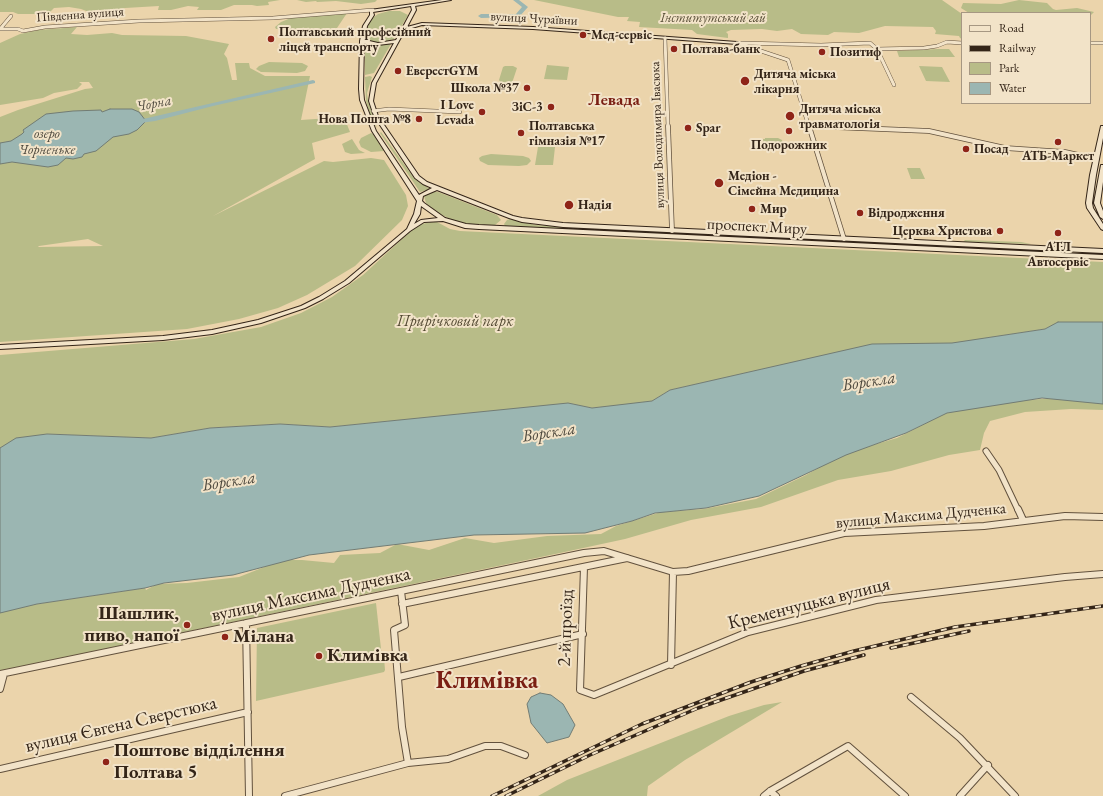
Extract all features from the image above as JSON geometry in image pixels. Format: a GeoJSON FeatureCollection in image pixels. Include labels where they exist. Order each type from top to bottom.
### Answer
{"type":"FeatureCollection","features":[{"type":"Feature","properties":{"kind":"main road","name":"Південна вулиця"},"geometry":{"type":"LineString","coordinates":[[373,10],[413,6],[449,0]]}},
{"type":"Feature","properties":{"kind":"main road"},"geometry":{"type":"LineString","coordinates":[[373,111],[371,96],[374,83],[403,28],[408,14],[414,10],[413,6]]}},
{"type":"Feature","properties":{"kind":"main road","name":"проспект Миру"},"geometry":{"type":"LineString","coordinates":[[373,10],[370,12],[372,15],[365,26],[362,41],[362,100],[365,110],[374,131],[419,198],[429,210],[443,219],[465,226],[496,228],[672,231],[775,238],[844,239],[1047,251],[1103,257]]}},
{"type":"Feature","properties":{"kind":"main road","name":"вулиця Чураївни"},"geometry":{"type":"LineString","coordinates":[[372,15],[382,11],[408,14],[418,21],[736,42]]}},
{"type":"Feature","properties":{"kind":"main road","name":"вулиця Чураївни"},"geometry":{"type":"LineString","coordinates":[[403,28],[422,24],[478,24]]}},
{"type":"Feature","properties":{"kind":"main road"},"geometry":{"type":"LineString","coordinates":[[362,41],[378,44],[396,41]]}},
{"type":"Feature","properties":{"kind":"main road","name":"проспект Миру"},"geometry":{"type":"LineString","coordinates":[[373,111],[383,129],[417,177],[436,188],[501,214],[527,221],[582,229],[1047,251],[1103,251]]}},
{"type":"Feature","properties":{"kind":"main road"},"geometry":{"type":"LineString","coordinates":[[1103,127],[1092,177],[1089,203],[1090,208],[1103,228]]}},
{"type":"Feature","properties":{"kind":"main road"},"geometry":{"type":"LineString","coordinates":[[374,131],[383,129]]}},
{"type":"Feature","properties":{"kind":"main road"},"geometry":{"type":"LineString","coordinates":[[1103,166],[1097,203],[1103,217]]}},
{"type":"Feature","properties":{"kind":"main road"},"geometry":{"type":"LineString","coordinates":[[1092,177],[1101,179]]}},
{"type":"Feature","properties":{"kind":"main road"},"geometry":{"type":"LineString","coordinates":[[408,230],[417,214],[419,198],[424,192],[436,188]]}},
{"type":"Feature","properties":{"kind":"main road"},"geometry":{"type":"LineString","coordinates":[[496,228],[502,221],[501,214]]}},
{"type":"Feature","properties":{"kind":"main road"},"geometry":{"type":"LineString","coordinates":[[0,347],[163,338],[212,332],[259,322],[303,307],[335,290],[368,265],[408,230],[423,221],[443,219]]}},
{"type":"Feature","properties":{"kind":"street","name":"Південна вулиця"},"geometry":{"type":"LineString","coordinates":[[0,29],[18,29],[24,31],[46,27],[138,21],[273,18],[373,10]]}},
{"type":"Feature","properties":{"kind":"street","name":"Південна вулиця"},"geometry":{"type":"LineString","coordinates":[[0,29],[10,16]]}},
{"type":"Feature","properties":{"kind":"street","name":"вулиця Володимира Івасюка"},"geometry":{"type":"LineString","coordinates":[[665,37],[672,231]]}},
{"type":"Feature","properties":{"kind":"street","name":"вулиця Чураївни"},"geometry":{"type":"LineString","coordinates":[[736,42],[821,45],[870,43],[877,49],[924,48],[937,46],[947,42],[961,43]]}},
{"type":"Feature","properties":{"kind":"street"},"geometry":{"type":"LineString","coordinates":[[736,42],[788,60],[844,239]]}},
{"type":"Feature","properties":{"kind":"street"},"geometry":{"type":"LineString","coordinates":[[1091,43],[1103,43]]}},
{"type":"Feature","properties":{"kind":"street"},"geometry":{"type":"LineString","coordinates":[[877,49],[894,85]]}},
{"type":"Feature","properties":{"kind":"street"},"geometry":{"type":"LineString","coordinates":[[373,111],[390,109],[460,112]]}},
{"type":"Feature","properties":{"kind":"street"},"geometry":{"type":"LineString","coordinates":[[809,126],[930,131],[1005,148],[1065,152],[1096,159]]}},
{"type":"Feature","properties":{"kind":"street"},"geometry":{"type":"LineString","coordinates":[[986,451],[999,470],[1023,520]]}},
{"type":"Feature","properties":{"kind":"street","name":"вулиця Максима Дудченка"},"geometry":{"type":"LineString","coordinates":[[2,674],[584,553],[604,551],[673,572],[688,571],[844,533],[984,526],[1065,516],[1103,517]]}},
{"type":"Feature","properties":{"kind":"street","name":"вулиця Максима Дудченка"},"geometry":{"type":"LineString","coordinates":[[402,604],[627,557]]}},
{"type":"Feature","properties":{"kind":"street","name":"2-й проїзд"},"geometry":{"type":"LineString","coordinates":[[580,690],[584,566]]}},
{"type":"Feature","properties":{"kind":"street"},"geometry":{"type":"LineString","coordinates":[[670,665],[673,572]]}},
{"type":"Feature","properties":{"kind":"street","name":"Кременчуцька вулиця"},"geometry":{"type":"LineString","coordinates":[[580,690],[594,695],[748,632],[876,600],[1065,576],[1103,574]]}},
{"type":"Feature","properties":{"kind":"street"},"geometry":{"type":"LineString","coordinates":[[401,591],[405,625],[394,630],[402,727],[408,763]]}},
{"type":"Feature","properties":{"kind":"street"},"geometry":{"type":"LineString","coordinates":[[246,623],[249,796]]}},
{"type":"Feature","properties":{"kind":"street"},"geometry":{"type":"LineString","coordinates":[[399,677],[582,634]]}},
{"type":"Feature","properties":{"kind":"street"},"geometry":{"type":"LineString","coordinates":[[0,689],[2,674]]}},
{"type":"Feature","properties":{"kind":"street"},"geometry":{"type":"LineString","coordinates":[[911,697],[960,738],[1015,796]]}},
{"type":"Feature","properties":{"kind":"street","name":"вулиця Євгена Сверстюка"},"geometry":{"type":"LineString","coordinates":[[0,769],[248,712]]}},
{"type":"Feature","properties":{"kind":"street"},"geometry":{"type":"LineString","coordinates":[[285,796],[408,763],[448,760],[485,746],[501,746],[525,755]]}},
{"type":"Feature","properties":{"kind":"street"},"geometry":{"type":"LineString","coordinates":[[770,794],[848,746],[905,796]]}},
{"type":"Feature","properties":{"kind":"street"},"geometry":{"type":"LineString","coordinates":[[960,796],[988,766]]}},
{"type":"Feature","properties":{"kind":"green space"},"geometry":{"type":"Polygon","coordinates":[[[0,0],[280,0],[268,2],[269,5],[234,5],[221,10],[197,10],[199,7],[188,6],[171,10],[158,10],[159,6],[89,12],[69,7],[54,8],[48,14],[18,14],[13,12],[0,12],[0,0]]]}},
{"type":"Feature","properties":{"kind":"green space"},"geometry":{"type":"Polygon","coordinates":[[[297,0],[377,0],[375,2],[361,4],[336,1],[306,2],[297,0]]]}},
{"type":"Feature","properties":{"kind":"green space","name":"Інститутський гай"},"geometry":{"type":"Polygon","coordinates":[[[534,0],[942,0],[961,13],[961,38],[959,36],[935,34],[936,31],[933,27],[885,26],[859,33],[834,32],[828,35],[801,34],[792,29],[777,31],[762,29],[731,30],[726,32],[728,34],[728,38],[697,34],[692,30],[639,27],[640,22],[627,21],[629,17],[618,17],[534,0]]]}},
{"type":"Feature","properties":{"kind":"green space"},"geometry":{"type":"Polygon","coordinates":[[[1019,0],[1047,3],[1056,10],[1077,8],[1094,12],[1091,15],[1091,12],[967,12],[961,8],[963,3],[1001,4],[1019,0]]]}},
{"type":"Feature","properties":{"kind":"green space"},"geometry":{"type":"Polygon","coordinates":[[[389,11],[400,11],[408,15],[394,39],[380,43],[367,41],[366,30],[371,19],[378,14],[389,11]]]}},
{"type":"Feature","properties":{"kind":"green space"},"geometry":{"type":"Polygon","coordinates":[[[347,13],[337,28],[331,31],[276,29],[275,27],[281,22],[291,18],[347,13]]]}},
{"type":"Feature","properties":{"kind":"green space"},"geometry":{"type":"Polygon","coordinates":[[[77,27],[71,34],[87,35],[112,33],[122,35],[186,36],[229,44],[224,54],[227,58],[232,80],[237,80],[235,63],[249,63],[250,68],[265,76],[310,76],[301,120],[344,117],[350,132],[312,143],[315,159],[213,216],[324,161],[333,162],[371,158],[384,160],[406,195],[408,206],[402,220],[355,266],[307,295],[278,308],[239,319],[187,329],[0,342],[0,117],[85,89],[93,88],[89,82],[79,82],[82,84],[77,89],[54,93],[43,98],[0,105],[0,43],[20,34],[38,30],[77,27]],[[88,239],[38,247],[103,246],[88,239]]]}},
{"type":"Feature","properties":{"kind":"green space"},"geometry":{"type":"Polygon","coordinates":[[[391,44],[374,73],[365,75],[365,45],[391,44]]]}},
{"type":"Feature","properties":{"kind":"green space"},"geometry":{"type":"Polygon","coordinates":[[[949,49],[955,57],[899,57],[897,51],[949,49]]]}},
{"type":"Feature","properties":{"kind":"green space"},"geometry":{"type":"Polygon","coordinates":[[[269,62],[302,63],[308,66],[305,71],[297,73],[261,72],[256,69],[259,66],[269,62]]]}},
{"type":"Feature","properties":{"kind":"green space"},"geometry":{"type":"Polygon","coordinates":[[[547,65],[569,67],[567,80],[544,79],[547,65]]]}},
{"type":"Feature","properties":{"kind":"green space"},"geometry":{"type":"Polygon","coordinates":[[[513,66],[517,68],[512,83],[501,83],[499,80],[503,67],[513,66]]]}},
{"type":"Feature","properties":{"kind":"green space"},"geometry":{"type":"Polygon","coordinates":[[[919,66],[942,67],[950,82],[926,81],[919,66]]]}},
{"type":"Feature","properties":{"kind":"green space"},"geometry":{"type":"Polygon","coordinates":[[[365,77],[372,77],[367,93],[368,101],[377,128],[370,116],[366,101],[365,77]]]}},
{"type":"Feature","properties":{"kind":"green space"},"geometry":{"type":"Polygon","coordinates":[[[381,132],[414,178],[430,189],[420,192],[380,133],[381,132]]]}},
{"type":"Feature","properties":{"kind":"green space"},"geometry":{"type":"Polygon","coordinates":[[[371,133],[384,151],[371,152],[361,147],[359,142],[361,138],[371,133]]]}},
{"type":"Feature","properties":{"kind":"green space"},"geometry":{"type":"Polygon","coordinates":[[[778,138],[782,140],[783,146],[764,146],[763,139],[778,138]]]}},
{"type":"Feature","properties":{"kind":"green space"},"geometry":{"type":"Polygon","coordinates":[[[352,139],[359,150],[365,153],[351,154],[345,152],[342,144],[352,139]]]}},
{"type":"Feature","properties":{"kind":"green space"},"geometry":{"type":"Polygon","coordinates":[[[538,147],[555,147],[553,165],[535,165],[538,147]]]}},
{"type":"Feature","properties":{"kind":"green space"},"geometry":{"type":"Polygon","coordinates":[[[491,154],[523,156],[529,158],[531,161],[527,165],[519,166],[488,165],[480,161],[479,158],[482,156],[491,154]]]}},
{"type":"Feature","properties":{"kind":"green space"},"geometry":{"type":"Polygon","coordinates":[[[907,168],[920,168],[925,179],[911,179],[907,168]]]}},
{"type":"Feature","properties":{"kind":"green space"},"geometry":{"type":"Polygon","coordinates":[[[429,192],[438,192],[451,197],[497,215],[501,220],[495,225],[468,224],[454,221],[436,212],[426,203],[424,196],[429,192]]]}},
{"type":"Feature","properties":{"kind":"green space"},"geometry":{"type":"Polygon","coordinates":[[[510,219],[536,225],[579,228],[578,230],[505,226],[504,224],[510,219]]]}},
{"type":"Feature","properties":{"kind":"green space","name":"Прирічковий парк"},"geometry":{"type":"Polygon","coordinates":[[[437,222],[450,229],[460,231],[1103,262],[1103,322],[1059,322],[1045,329],[987,338],[971,343],[847,351],[670,390],[652,401],[628,405],[592,408],[571,404],[330,427],[280,424],[210,428],[151,438],[47,434],[0,448],[0,355],[194,339],[261,327],[301,313],[332,297],[363,275],[414,228],[418,225],[437,222]]]}},
{"type":"Feature","properties":{"kind":"green space"},"geometry":{"type":"Polygon","coordinates":[[[588,228],[772,237],[772,239],[585,230],[588,228]]]}},
{"type":"Feature","properties":{"kind":"green space"},"geometry":{"type":"Polygon","coordinates":[[[778,239],[1042,250],[1043,252],[778,239]]]}},
{"type":"Feature","properties":{"kind":"green space"},"geometry":{"type":"Polygon","coordinates":[[[965,240],[1021,242],[1031,244],[963,242],[965,240]]]}},
{"type":"Feature","properties":{"kind":"green space"},"geometry":{"type":"Polygon","coordinates":[[[1041,399],[1066,399],[1103,403],[1103,410],[1071,409],[1025,412],[990,421],[984,433],[980,450],[949,455],[891,471],[838,480],[761,507],[691,520],[625,539],[0,671],[0,612],[37,604],[145,588],[146,590],[157,584],[187,583],[239,577],[282,560],[334,563],[340,555],[380,553],[397,544],[429,550],[465,538],[494,543],[547,536],[601,534],[616,526],[661,512],[704,509],[756,499],[806,475],[845,453],[897,438],[946,413],[991,403],[1041,399]]]}},
{"type":"Feature","properties":{"kind":"green space","name":"Климівка"},"geometry":{"type":"Polygon","coordinates":[[[376,603],[382,658],[384,658],[384,672],[256,701],[257,628],[376,603]]]}},
{"type":"Feature","properties":{"kind":"green space"},"geometry":{"type":"Polygon","coordinates":[[[782,702],[685,760],[648,786],[647,796],[538,796],[567,780],[729,716],[764,705],[782,702]]]}},
{"type":"Feature","properties":{"kind":"water","name":"озеро Чорненьке"},"geometry":{"type":"Polygon","coordinates":[[[110,109],[132,109],[139,112],[146,121],[137,130],[129,134],[113,137],[96,151],[84,154],[82,157],[73,159],[66,158],[58,165],[48,167],[12,162],[0,164],[0,143],[11,141],[22,134],[24,132],[23,130],[46,114],[101,110],[102,112],[110,109]]]}},
{"type":"Feature","properties":{"kind":"water","name":"Ворскла"},"geometry":{"type":"Polygon","coordinates":[[[1058,322],[1103,322],[1103,404],[1042,398],[947,413],[906,433],[846,455],[759,496],[706,508],[655,513],[632,521],[585,533],[474,535],[309,555],[233,575],[164,583],[145,588],[37,604],[0,613],[0,448],[16,438],[47,434],[151,438],[210,428],[280,424],[330,427],[568,403],[592,408],[652,401],[670,390],[872,344],[952,343],[1045,329],[1058,322]]]}},
{"type":"Feature","properties":{"kind":"water"},"geometry":{"type":"Polygon","coordinates":[[[540,693],[551,695],[563,704],[575,725],[569,737],[547,743],[531,723],[527,704],[531,697],[540,693]]]}},
{"type":"Feature","properties":{"kind":"waterway","name":"Чорна"},"geometry":{"type":"LineString","coordinates":[[516,0],[525,7]]}},
{"type":"Feature","properties":{"kind":"waterway","name":"Чорна"},"geometry":{"type":"LineString","coordinates":[[481,16],[517,16],[524,8]]}},
{"type":"Feature","properties":{"kind":"waterway","name":"Чорна"},"geometry":{"type":"LineString","coordinates":[[133,122],[155,119],[212,104],[313,82]]}},
{"type":"Feature","properties":{"kind":"railway"},"geometry":{"type":"LineString","coordinates":[[492,796],[642,724],[751,682],[801,666],[854,651],[955,627],[1103,606]]}},
{"type":"Feature","properties":{"kind":"railway"},"geometry":{"type":"LineString","coordinates":[[891,648],[969,631]]}},
{"type":"Feature","properties":{"kind":"railway"},"geometry":{"type":"LineString","coordinates":[[506,796],[590,755],[698,708],[804,671],[864,655]]}},
{"type":"Feature","properties":{"kind":"place","name":"Мед-сервіс"},"geometry":{"type":"Point","coordinates":[583,35]}},
{"type":"Feature","properties":{"kind":"place","name":"Полтавський професійний ліцей транспорту"},"geometry":{"type":"Point","coordinates":[271,39]}},
{"type":"Feature","properties":{"kind":"place","name":"Полтава-банк"},"geometry":{"type":"Point","coordinates":[674,49]}},
{"type":"Feature","properties":{"kind":"place","name":"Позитиф"},"geometry":{"type":"Point","coordinates":[822,52]}},
{"type":"Feature","properties":{"kind":"place","name":"ЕверестGYM"},"geometry":{"type":"Point","coordinates":[398,71]}},
{"type":"Feature","properties":{"kind":"place","name":"Дитяча міська лікарня"},"geometry":{"type":"Point","coordinates":[745,81]}},
{"type":"Feature","properties":{"kind":"place","name":"Школа №37"},"geometry":{"type":"Point","coordinates":[527,88]}},
{"type":"Feature","properties":{"kind":"place","name":"ЗіС-3"},"geometry":{"type":"Point","coordinates":[551,107]}},
{"type":"Feature","properties":{"kind":"place","name":"I Love Levada"},"geometry":{"type":"Point","coordinates":[482,112]}},
{"type":"Feature","properties":{"kind":"place","name":"Дитяча міська травматологія"},"geometry":{"type":"Point","coordinates":[790,116]}},
{"type":"Feature","properties":{"kind":"place","name":"Нова Пошта №8"},"geometry":{"type":"Point","coordinates":[419,119]}},
{"type":"Feature","properties":{"kind":"place","name":"Spar"},"geometry":{"type":"Point","coordinates":[688,128]}},
{"type":"Feature","properties":{"kind":"place","name":"Подорожник"},"geometry":{"type":"Point","coordinates":[789,131]}},
{"type":"Feature","properties":{"kind":"place","name":"Полтавська гімназія №17"},"geometry":{"type":"Point","coordinates":[521,133]}},
{"type":"Feature","properties":{"kind":"place","name":"АТБ-Маркет"},"geometry":{"type":"Point","coordinates":[1058,142]}},
{"type":"Feature","properties":{"kind":"place","name":"Посад"},"geometry":{"type":"Point","coordinates":[966,149]}},
{"type":"Feature","properties":{"kind":"place","name":"Медіон - Сімейна Медицина"},"geometry":{"type":"Point","coordinates":[719,183]}},
{"type":"Feature","properties":{"kind":"place","name":"Надія"},"geometry":{"type":"Point","coordinates":[569,205]}},
{"type":"Feature","properties":{"kind":"place","name":"Мир"},"geometry":{"type":"Point","coordinates":[752,209]}},
{"type":"Feature","properties":{"kind":"place","name":"Відродження"},"geometry":{"type":"Point","coordinates":[860,213]}},
{"type":"Feature","properties":{"kind":"place","name":"Церква Христова"},"geometry":{"type":"Point","coordinates":[1000,231]}},
{"type":"Feature","properties":{"kind":"place","name":"АТЛ Автосервіс"},"geometry":{"type":"Point","coordinates":[1058,233]}},
{"type":"Feature","properties":{"kind":"place","name":"Шашлик, пиво, напої"},"geometry":{"type":"Point","coordinates":[187,625]}},
{"type":"Feature","properties":{"kind":"place","name":"Мілана"},"geometry":{"type":"Point","coordinates":[225,637]}},
{"type":"Feature","properties":{"kind":"place","name":"Климівка"},"geometry":{"type":"Point","coordinates":[319,656]}},
{"type":"Feature","properties":{"kind":"place","name":"Поштове відділення Полтава 5"},"geometry":{"type":"Point","coordinates":[106,762]}},
{"type":"Feature","properties":{"kind":"district","name":"Левада"},"geometry":{"type":"Point","coordinates":[614,100]}},
{"type":"Feature","properties":{"kind":"district","name":"Климівка"},"geometry":{"type":"Point","coordinates":[487,681]}}]}
